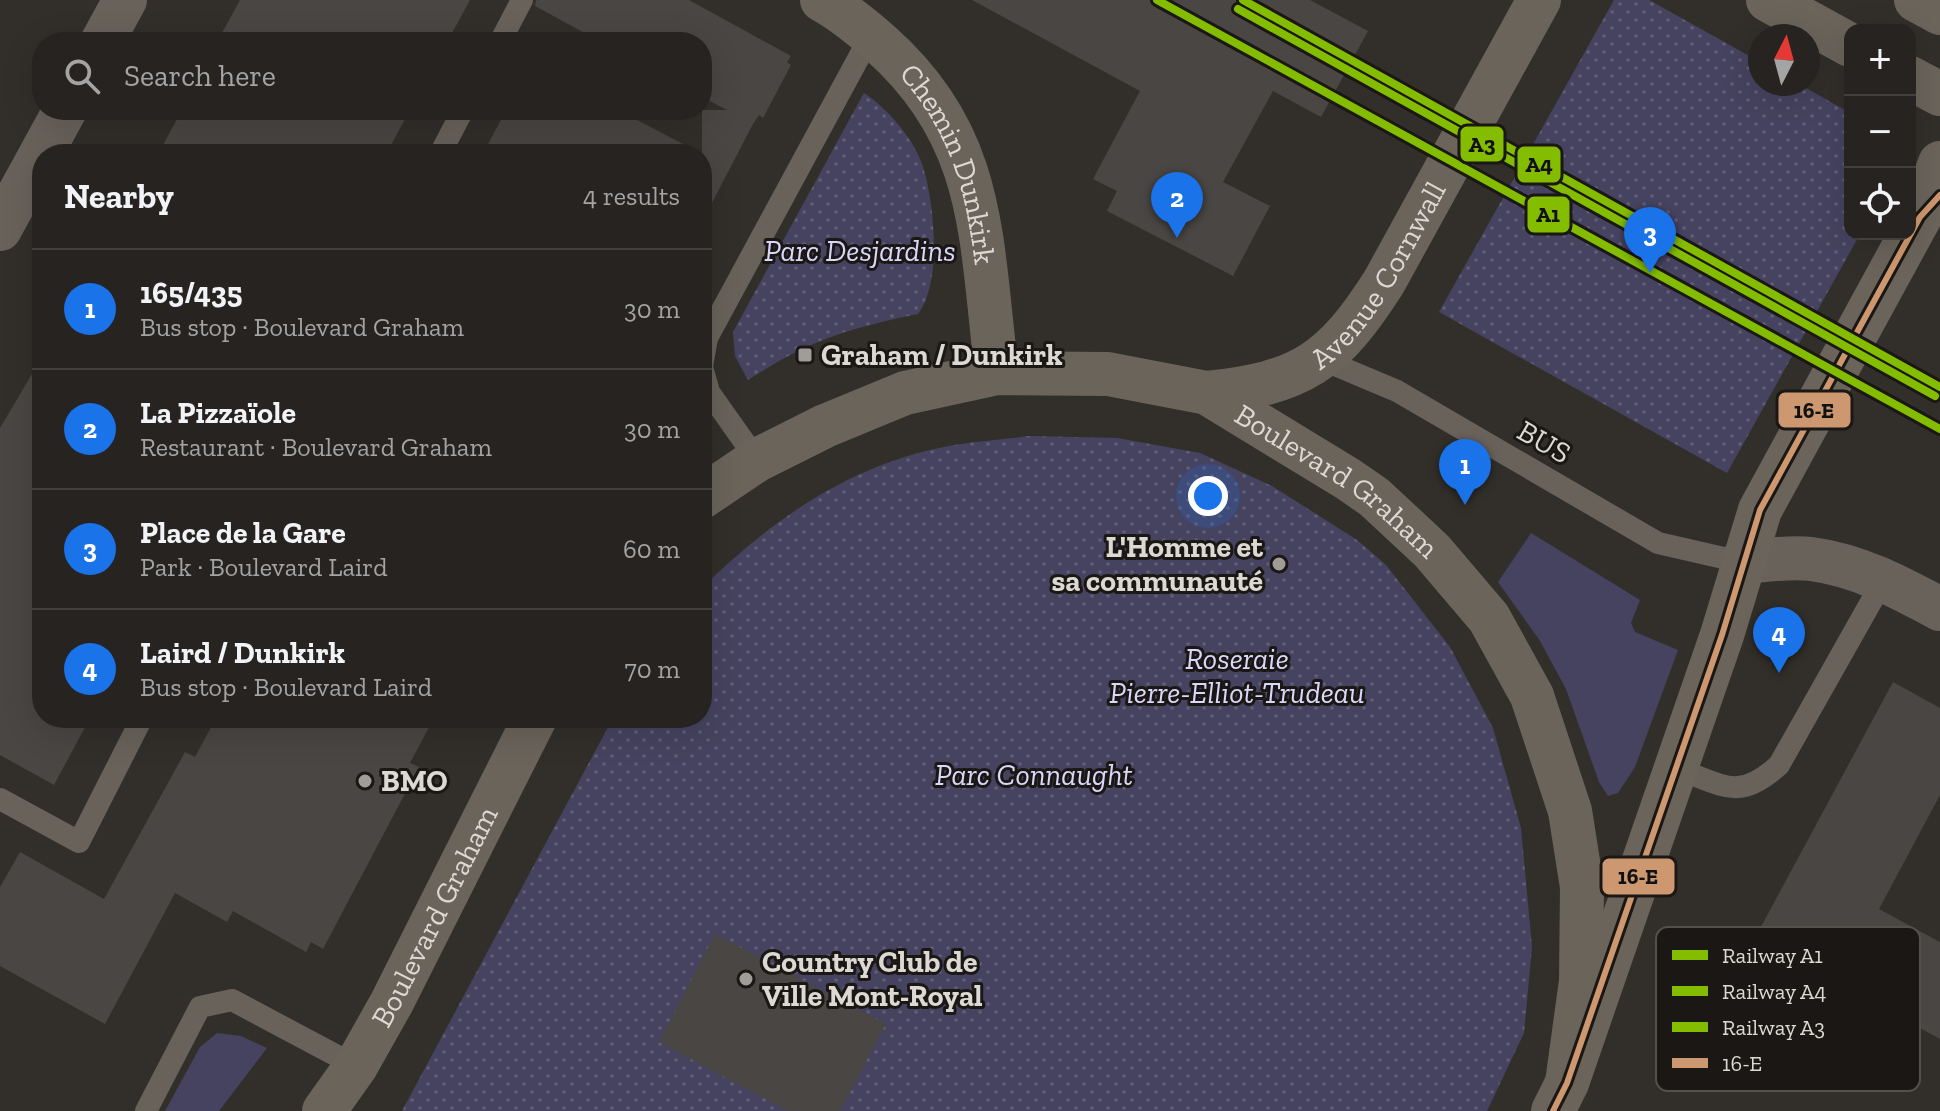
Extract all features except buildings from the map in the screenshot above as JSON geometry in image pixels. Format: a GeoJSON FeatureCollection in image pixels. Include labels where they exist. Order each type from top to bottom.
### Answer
{"type":"FeatureCollection","features":[{"type":"Feature","properties":{"kind":"street"},"geometry":{"type":"LineString","coordinates":[[107,32],[125,0]]}},
{"type":"Feature","properties":{"kind":"street","name":"Chemin Dunkirk"},"geometry":{"type":"LineString","coordinates":[[822,0],[871,35],[925,89],[959,147],[973,188],[997,373]]}},
{"type":"Feature","properties":{"kind":"street"},"geometry":{"type":"LineString","coordinates":[[1768,0],[1844,42]]}},
{"type":"Feature","properties":{"kind":"street"},"geometry":{"type":"LineString","coordinates":[[1916,0],[1940,13]]}},
{"type":"Feature","properties":{"kind":"street","name":"Avenue Cornwall"},"geometry":{"type":"LineString","coordinates":[[1207,393],[1277,382],[1321,359],[1359,322],[1537,3]]}},
{"type":"Feature","properties":{"kind":"street"},"geometry":{"type":"LineString","coordinates":[[1916,81],[1940,94]]}},
{"type":"Feature","properties":{"kind":"street"},"geometry":{"type":"LineString","coordinates":[[46,144],[60,120]]}},
{"type":"Feature","properties":{"kind":"street"},"geometry":{"type":"LineString","coordinates":[[1560,1097],[1677,769],[1722,635],[1741,562],[1767,495],[1930,206],[1940,163]]}},
{"type":"Feature","properties":{"kind":"street"},"geometry":{"type":"LineString","coordinates":[[0,229],[32,170]]}},
{"type":"Feature","properties":{"kind":"street","name":"Boulevard Graham"},"geometry":{"type":"LineString","coordinates":[[712,490],[757,460],[825,426],[905,393],[997,373],[1108,374],[1207,393],[1325,464],[1386,508],[1432,551],[1489,618],[1532,696],[1570,811],[1582,887],[1581,981],[1560,1097]]}},
{"type":"Feature","properties":{"kind":"street"},"geometry":{"type":"LineString","coordinates":[[1741,562],[1808,559],[1884,579],[1940,609]]}},
{"type":"Feature","properties":{"kind":"street","name":"Boulevard Graham"},"geometry":{"type":"LineString","coordinates":[[324,1111],[356,1066],[392,1002],[530,728]]}},
{"type":"Feature","properties":{"kind":"lane"},"geometry":{"type":"LineString","coordinates":[[505,32],[522,0]]}},
{"type":"Feature","properties":{"kind":"lane"},"geometry":{"type":"LineString","coordinates":[[712,329],[871,35]]}},
{"type":"Feature","properties":{"kind":"lane"},"geometry":{"type":"LineString","coordinates":[[445,144],[458,120]]}},
{"type":"Feature","properties":{"kind":"lane","name":"BUS"},"geometry":{"type":"LineString","coordinates":[[1321,359],[1397,391],[1658,543],[1741,562]]}},
{"type":"Feature","properties":{"kind":"lane"},"geometry":{"type":"LineString","coordinates":[[712,396],[757,460]]}},
{"type":"Feature","properties":{"kind":"lane"},"geometry":{"type":"LineString","coordinates":[[1677,769],[1736,788],[1757,785],[1779,765],[1884,579]]}},
{"type":"Feature","properties":{"kind":"lane"},"geometry":{"type":"LineString","coordinates":[[0,799],[79,842],[137,728]]}},
{"type":"Feature","properties":{"kind":"lane"},"geometry":{"type":"LineString","coordinates":[[146,1111],[200,1007],[232,1000],[356,1066]]}},
{"type":"Feature","properties":{"kind":"green space"},"geometry":{"type":"Polygon","coordinates":[[[1614,0],[1649,0],[1748,55],[1748,96],[1820,96],[1844,110],[1844,240],[1857,240],[1727,473],[1439,312],[1614,0]]]}},
{"type":"Feature","properties":{"kind":"green space","name":"Parc Desjardins"},"geometry":{"type":"Polygon","coordinates":[[[864,93],[898,124],[912,144],[927,180],[934,242],[931,283],[926,300],[918,314],[870,325],[810,345],[748,380],[735,356],[733,332],[864,93]]]}},
{"type":"Feature","properties":{"kind":"green space","name":"Parc Connaught"},"geometry":{"type":"Polygon","coordinates":[[[1029,436],[1117,438],[1200,453],[1272,486],[1357,540],[1386,565],[1450,647],[1493,728],[1521,828],[1532,947],[1524,1033],[1487,1111],[402,1111],[608,728],[712,728],[712,578],[783,519],[843,482],[909,456],[965,443],[1029,436]]]}},
{"type":"Feature","properties":{"kind":"green space"},"geometry":{"type":"Polygon","coordinates":[[[1531,533],[1640,600],[1631,623],[1635,632],[1678,650],[1635,767],[1618,793],[1608,796],[1599,782],[1566,689],[1540,641],[1498,582],[1531,533]]]}},
{"type":"Feature","properties":{"kind":"green space"},"geometry":{"type":"Polygon","coordinates":[[[217,1033],[241,1036],[267,1048],[219,1111],[165,1111],[200,1047],[217,1033]]]}},
{"type":"Feature","properties":{"kind":"rail line","name":"A1"},"geometry":{"type":"LineString","coordinates":[[1157,0],[1940,429]]}},
{"type":"Feature","properties":{"kind":"rail line","name":"A4"},"geometry":{"type":"LineString","coordinates":[[1243,0],[1940,387]]}},
{"type":"Feature","properties":{"kind":"rail line","name":"A3"},"geometry":{"type":"LineString","coordinates":[[1238,9],[1935,396]]}},
{"type":"Feature","properties":{"kind":"transit line","name":"16-E"},"geometry":{"type":"LineString","coordinates":[[1553,1111],[1567,1083],[1722,635],[1760,510],[1920,217],[1940,195]]}},
{"type":"Feature","properties":{"kind":"place","name":"La Pizzaïole"},"geometry":{"type":"Point","coordinates":[1177,238]}},
{"type":"Feature","properties":{"kind":"place","name":"Place de la Gare"},"geometry":{"type":"Point","coordinates":[1650,273]}},
{"type":"Feature","properties":{"kind":"place","name":"Graham / Dunkirk"},"geometry":{"type":"Point","coordinates":[805,355]}},
{"type":"Feature","properties":{"kind":"place","name":"165/435"},"geometry":{"type":"Point","coordinates":[1465,505]}},
{"type":"Feature","properties":{"kind":"place","name":"L'Homme et sa communauté"},"geometry":{"type":"Point","coordinates":[1279,564]}},
{"type":"Feature","properties":{"kind":"place","name":"Laird / Dunkirk"},"geometry":{"type":"Point","coordinates":[1779,673]}},
{"type":"Feature","properties":{"kind":"place","name":"BMO"},"geometry":{"type":"Point","coordinates":[365,781]}},
{"type":"Feature","properties":{"kind":"place","name":"Country Club de Ville Mont-Royal"},"geometry":{"type":"Point","coordinates":[746,979]}},
{"type":"Feature","properties":{"kind":"park label","name":"Roseraie Pierre-Elliot-Trudeau"},"geometry":{"type":"Point","coordinates":[1237,676]}}]}
